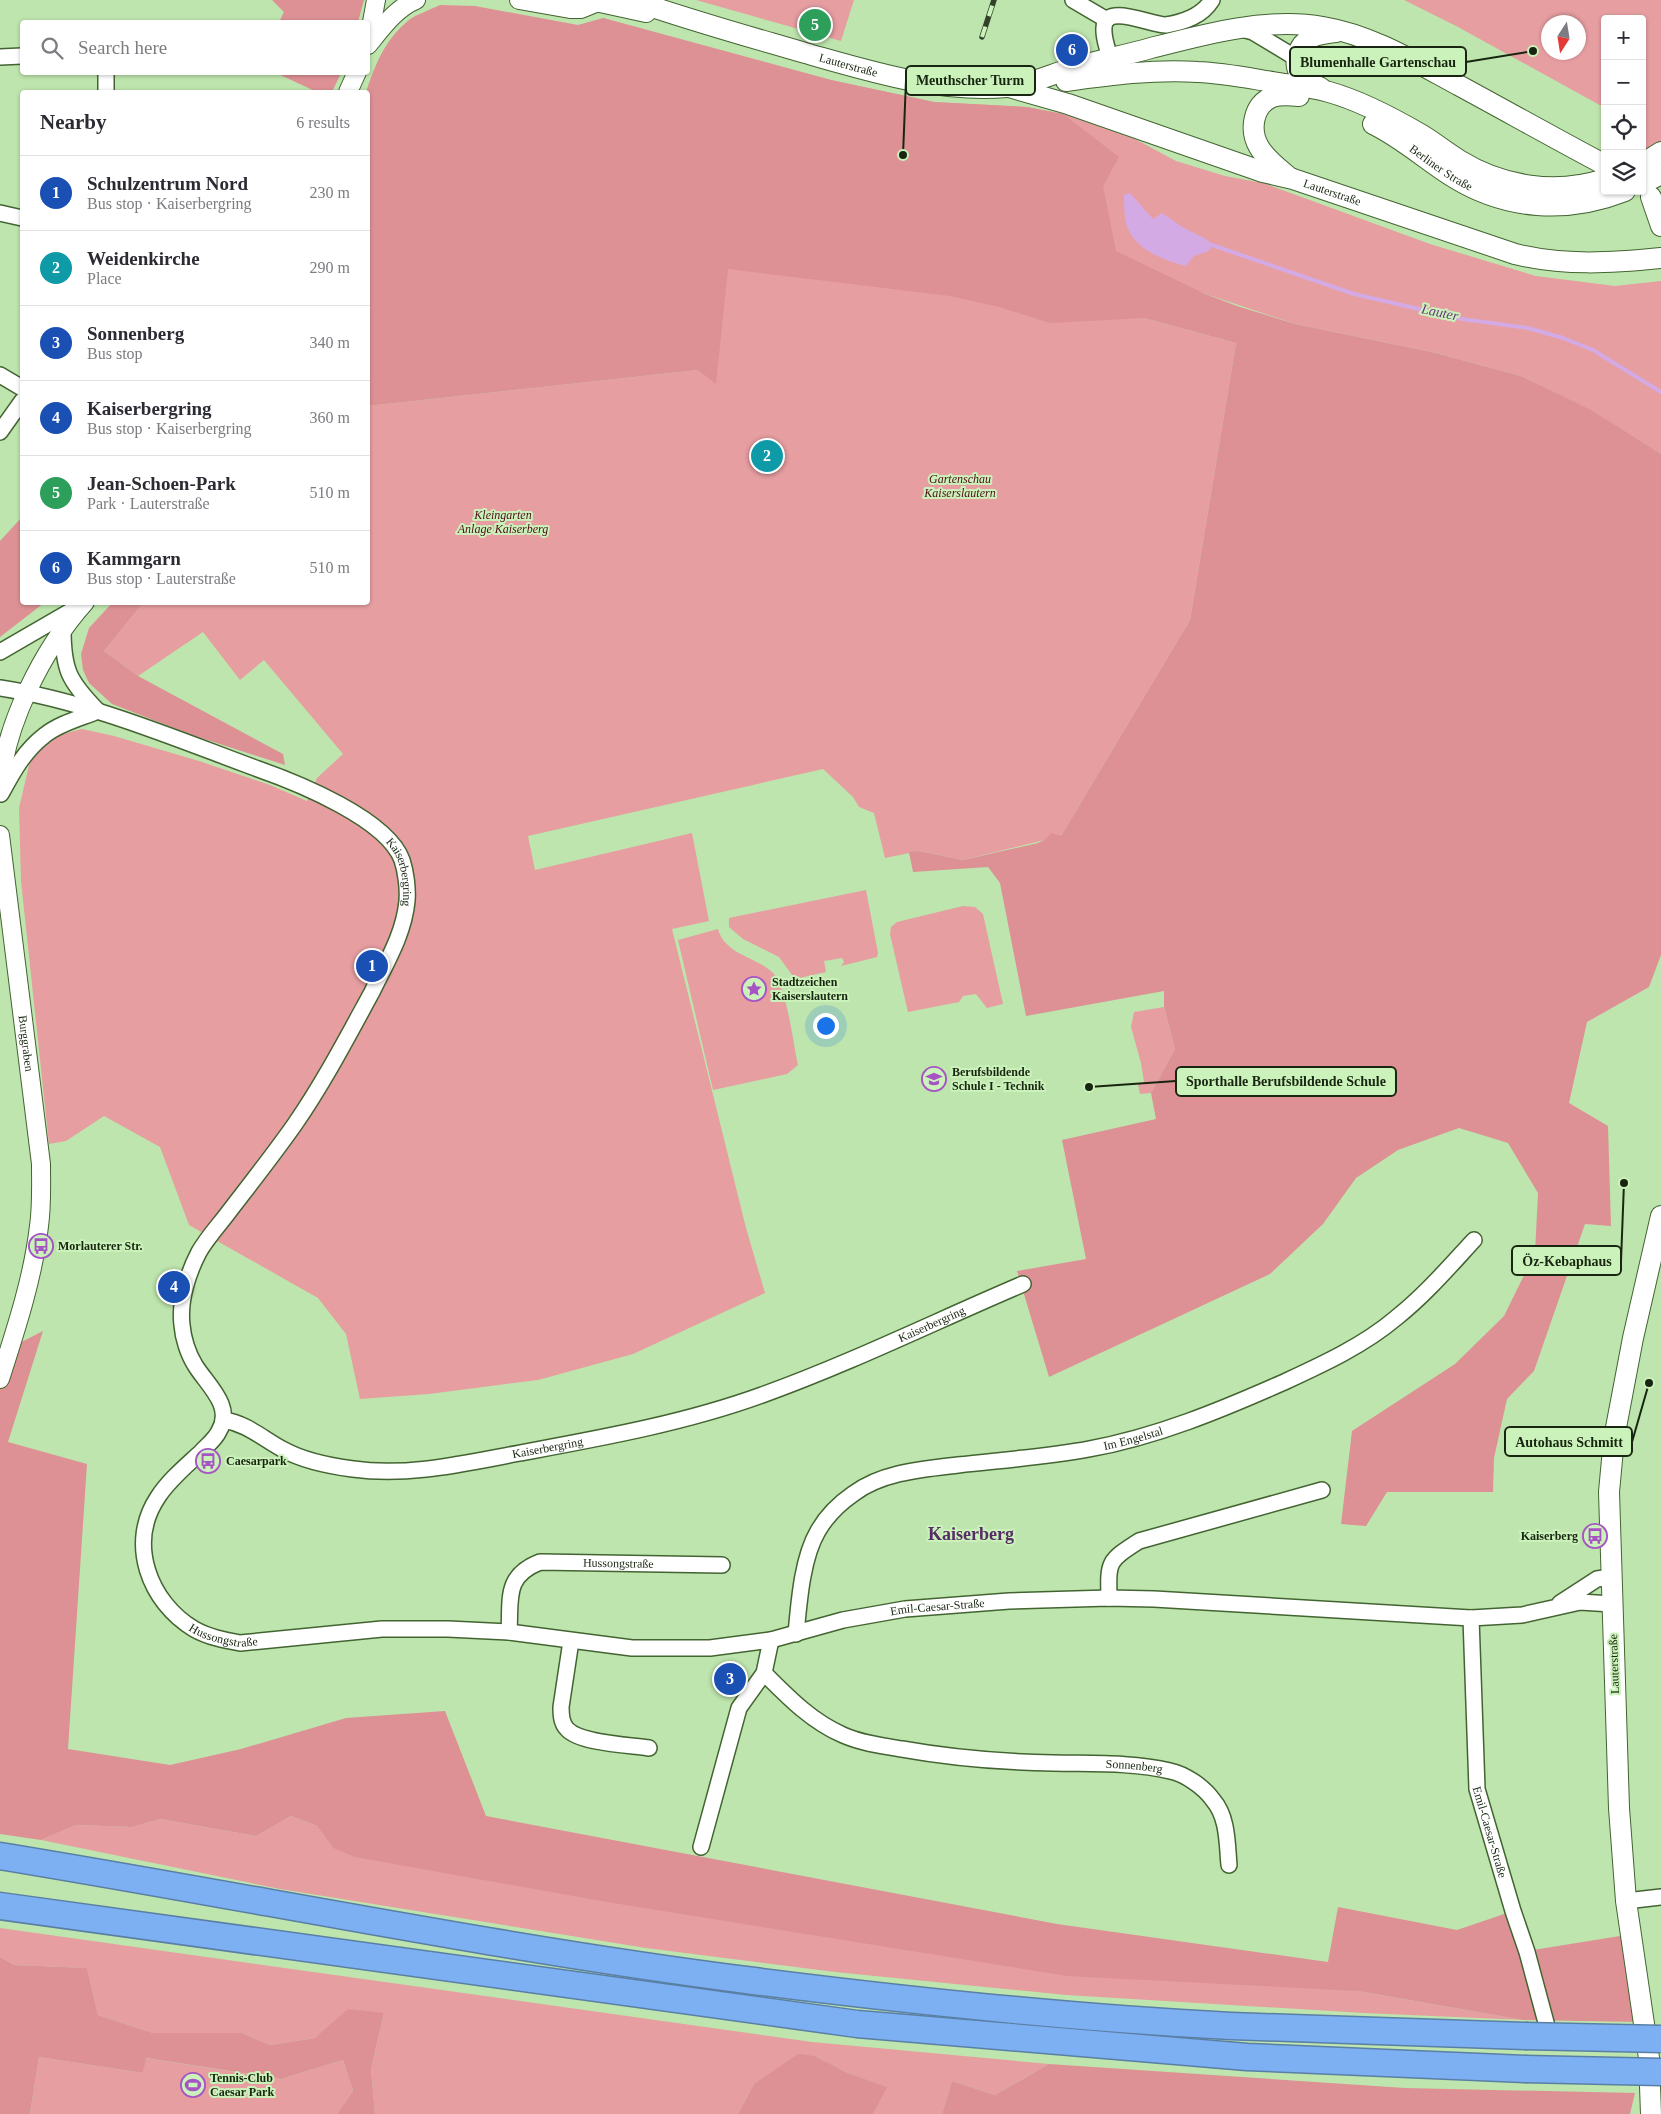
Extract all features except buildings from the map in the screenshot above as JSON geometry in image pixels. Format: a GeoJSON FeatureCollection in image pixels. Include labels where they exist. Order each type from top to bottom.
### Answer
{"type":"FeatureCollection","features":[{"type":"Feature","properties":{"kind":"highway"},"geometry":{"type":"LineString","coordinates":[[0,1856],[479,1940],[753,1981],[981,2006],[1230,2026],[1661,2039]]}},
{"type":"Feature","properties":{"kind":"highway"},"geometry":{"type":"LineString","coordinates":[[0,1906],[857,2024],[1247,2057],[1525,2069],[1661,2072]]}},
{"type":"Feature","properties":{"kind":"main road","name":"Lauterstraße"},"geometry":{"type":"LineString","coordinates":[[632,0],[692,21],[851,66],[902,78],[956,86],[1009,87],[1068,104],[1263,172],[1293,179],[1530,258],[1578,264],[1661,258]]}},
{"type":"Feature","properties":{"kind":"main road","name":"Lauterstraße"},"geometry":{"type":"LineString","coordinates":[[594,1],[692,21]]}},
{"type":"Feature","properties":{"kind":"main road","name":"Lauterstraße"},"geometry":{"type":"LineString","coordinates":[[1009,87],[1198,36],[1265,25],[1302,24],[1341,31],[1370,41],[1426,67],[1601,162]]}},
{"type":"Feature","properties":{"kind":"main road"},"geometry":{"type":"LineString","coordinates":[[1327,91],[1305,79],[1296,66],[1296,58],[1303,44],[1312,37],[1341,31]]}},
{"type":"Feature","properties":{"kind":"main road","name":"Berliner Straße"},"geometry":{"type":"LineString","coordinates":[[1009,87],[1161,71],[1212,73],[1327,91],[1358,103],[1402,124],[1459,160],[1499,179],[1533,186],[1601,187]]}},
{"type":"Feature","properties":{"kind":"main road","name":"Berliner Straße"},"geometry":{"type":"LineString","coordinates":[[1270,82],[1354,114],[1382,128],[1453,177],[1490,194],[1523,203],[1559,206],[1584,204],[1601,193]]}},
{"type":"Feature","properties":{"kind":"main road"},"geometry":{"type":"LineString","coordinates":[[1293,179],[1262,152],[1255,136],[1254,121],[1262,104],[1270,98],[1283,95],[1306,96]]}},
{"type":"Feature","properties":{"kind":"main road"},"geometry":{"type":"LineString","coordinates":[[1646,161],[1661,152]]}},
{"type":"Feature","properties":{"kind":"main road"},"geometry":{"type":"LineString","coordinates":[[1661,174],[1649,193],[1661,226]]}},
{"type":"Feature","properties":{"kind":"main road","name":"Lauterstraße"},"geometry":{"type":"LineString","coordinates":[[1651,2114],[1649,2058],[1626,1901],[1619,1808],[1608,1492],[1614,1438],[1633,1338],[1661,1216]]}},
{"type":"Feature","properties":{"kind":"street"},"geometry":{"type":"LineString","coordinates":[[370,34],[376,0]]}},
{"type":"Feature","properties":{"kind":"street"},"geometry":{"type":"LineString","coordinates":[[370,43],[387,22],[408,3],[416,0]]}},
{"type":"Feature","properties":{"kind":"street"},"geometry":{"type":"LineString","coordinates":[[519,0],[570,9],[581,9],[594,1]]}},
{"type":"Feature","properties":{"kind":"street"},"geometry":{"type":"LineString","coordinates":[[1073,0],[1107,20]]}},
{"type":"Feature","properties":{"kind":"street"},"geometry":{"type":"LineString","coordinates":[[1110,59],[1103,27],[1107,20],[1114,16],[1123,16],[1164,25],[1194,18],[1204,12],[1212,0]]}},
{"type":"Feature","properties":{"kind":"street"},"geometry":{"type":"LineString","coordinates":[[1242,29],[1261,37],[1296,58]]}},
{"type":"Feature","properties":{"kind":"street"},"geometry":{"type":"LineString","coordinates":[[0,57],[20,56]]}},
{"type":"Feature","properties":{"kind":"street"},"geometry":{"type":"LineString","coordinates":[[106,75],[106,90]]}},
{"type":"Feature","properties":{"kind":"street"},"geometry":{"type":"LineString","coordinates":[[349,90],[356,75]]}},
{"type":"Feature","properties":{"kind":"street"},"geometry":{"type":"LineString","coordinates":[[0,213],[20,218]]}},
{"type":"Feature","properties":{"kind":"street"},"geometry":{"type":"LineString","coordinates":[[0,375],[20,387]]}},
{"type":"Feature","properties":{"kind":"street"},"geometry":{"type":"LineString","coordinates":[[0,432],[20,404]]}},
{"type":"Feature","properties":{"kind":"street"},"geometry":{"type":"LineString","coordinates":[[0,652],[82,605]]}},
{"type":"Feature","properties":{"kind":"street"},"geometry":{"type":"LineString","coordinates":[[0,791],[5,755],[18,715],[43,663],[70,619],[83,605]]}},
{"type":"Feature","properties":{"kind":"street"},"geometry":{"type":"LineString","coordinates":[[0,795],[19,762],[46,734],[98,711],[78,690],[69,674],[64,652],[64,629]]}},
{"type":"Feature","properties":{"kind":"street","name":"Kaiserbergring"},"geometry":{"type":"LineString","coordinates":[[0,688],[28,693],[98,711],[276,775],[338,804],[366,820],[387,838],[402,858],[406,879],[407,901],[396,945],[351,1032],[296,1123],[200,1250],[184,1290],[182,1326],[192,1362],[220,1400],[224,1410],[224,1420],[250,1429],[285,1451],[320,1463],[353,1469],[388,1472],[422,1470],[470,1463],[583,1442],[710,1412],[763,1395],[875,1349],[1023,1284]]}},
{"type":"Feature","properties":{"kind":"street","name":"Burggraben"},"geometry":{"type":"LineString","coordinates":[[0,835],[41,1164],[40,1225],[26,1296],[0,1378]]}},
{"type":"Feature","properties":{"kind":"street","name":"Im Engelstal"},"geometry":{"type":"LineString","coordinates":[[796,1634],[806,1562],[817,1531],[834,1510],[854,1493],[880,1480],[916,1470],[1089,1449],[1202,1416],[1314,1368],[1359,1344],[1395,1319],[1430,1288],[1474,1240]]}},
{"type":"Feature","properties":{"kind":"street","name":"Hussongstraße"},"geometry":{"type":"LineString","coordinates":[[224,1420],[216,1437],[181,1470],[157,1498],[146,1524],[144,1550],[147,1572],[158,1594],[173,1614],[196,1630],[217,1639],[240,1643],[382,1629],[448,1629],[509,1632],[632,1648],[683,1649],[728,1647]]}},
{"type":"Feature","properties":{"kind":"street"},"geometry":{"type":"LineString","coordinates":[[1109,1598],[1108,1572],[1110,1563],[1117,1555],[1139,1541],[1322,1490]]}},
{"type":"Feature","properties":{"kind":"street","name":"Hussongstraße"},"geometry":{"type":"LineString","coordinates":[[509,1632],[511,1591],[516,1578],[526,1568],[540,1562],[722,1565]]}},
{"type":"Feature","properties":{"kind":"street","name":"Emil-Caesar-Straße"},"geometry":{"type":"LineString","coordinates":[[1554,1607],[1597,1578],[1611,1577]]}},
{"type":"Feature","properties":{"kind":"street","name":"Emil-Caesar-Straße"},"geometry":{"type":"LineString","coordinates":[[728,1647],[771,1640],[843,1620],[905,1609],[1010,1601],[1109,1598],[1471,1618],[1522,1615],[1580,1602],[1612,1604]]}},
{"type":"Feature","properties":{"kind":"street","name":"Emil-Caesar-Straße"},"geometry":{"type":"LineString","coordinates":[[1471,1618],[1477,1789],[1527,1952],[1551,2041]]}},
{"type":"Feature","properties":{"kind":"street"},"geometry":{"type":"LineString","coordinates":[[701,1847],[739,1708],[764,1673],[771,1640]]}},
{"type":"Feature","properties":{"kind":"street"},"geometry":{"type":"LineString","coordinates":[[571,1641],[561,1707],[561,1717],[566,1728],[578,1737],[649,1748]]}},
{"type":"Feature","properties":{"kind":"street","name":"Sonnenberg"},"geometry":{"type":"LineString","coordinates":[[764,1673],[809,1716],[844,1736],[940,1756],[1146,1767],[1172,1771],[1191,1780],[1214,1800],[1225,1824],[1230,1865]]}},
{"type":"Feature","properties":{"kind":"street"},"geometry":{"type":"LineString","coordinates":[[1626,1901],[1661,1898]]}},
{"type":"Feature","properties":{"kind":"green space"},"geometry":{"type":"Polygon","coordinates":[[[696,0],[854,0],[841,41],[696,0]]]}},
{"type":"Feature","properties":{"kind":"green space"},"geometry":{"type":"Polygon","coordinates":[[[1404,0],[1661,0],[1661,172],[1646,162],[1646,15],[1601,15],[1601,106],[1458,27],[1404,0]]]}},
{"type":"Feature","properties":{"kind":"green space"},"geometry":{"type":"Polygon","coordinates":[[[603,18],[831,80],[934,102],[1027,107],[1063,114],[1135,139],[1176,161],[1225,176],[1263,183],[1430,244],[1536,276],[1615,286],[1661,281],[1661,454],[1591,411],[1521,376],[1432,352],[1295,324],[1203,293],[1144,318],[1236,343],[1190,620],[1061,836],[963,860],[919,851],[885,858],[874,813],[859,807],[853,797],[823,769],[528,836],[535,870],[692,833],[709,921],[672,929],[746,1228],[765,1293],[633,1354],[538,1380],[429,1394],[360,1399],[346,1334],[318,1298],[189,1225],[160,1147],[104,1116],[66,1141],[49,1144],[21,881],[19,808],[31,757],[51,737],[82,729],[114,736],[199,761],[270,785],[307,801],[317,778],[343,754],[264,660],[240,680],[203,632],[138,676],[104,651],[141,605],[370,605],[370,406],[698,370],[603,18]]]}},
{"type":"Feature","properties":{"kind":"green space"},"geometry":{"type":"Polygon","coordinates":[[[866,890],[878,953],[877,957],[841,966],[844,962],[842,958],[824,961],[826,972],[795,979],[779,957],[743,939],[729,927],[729,918],[866,890]]]}},
{"type":"Feature","properties":{"kind":"green space"},"geometry":{"type":"Polygon","coordinates":[[[963,906],[975,907],[983,914],[1003,1004],[987,1008],[976,994],[963,996],[959,1002],[908,1012],[890,934],[891,927],[897,922],[963,906]]]}},
{"type":"Feature","properties":{"kind":"green space"},"geometry":{"type":"Polygon","coordinates":[[[718,929],[727,944],[733,949],[764,966],[777,978],[789,1015],[798,1065],[787,1074],[713,1090],[678,940],[718,929]]]}},
{"type":"Feature","properties":{"kind":"green space"},"geometry":{"type":"Polygon","coordinates":[[[1164,1007],[1175,1049],[1151,1093],[1140,1094],[1138,1084],[1144,1082],[1131,1027],[1134,1012],[1164,1007]]]}},
{"type":"Feature","properties":{"kind":"green space"},"geometry":{"type":"Polygon","coordinates":[[[291,1816],[317,1826],[333,1848],[1358,1991],[1523,2020],[1364,2013],[1066,1995],[835,1972],[646,1948],[280,1889],[41,1840],[76,1825],[132,1827],[160,1819],[256,1836],[291,1816]]]}},
{"type":"Feature","properties":{"kind":"green space"},"geometry":{"type":"Polygon","coordinates":[[[0,1928],[812,2042],[1049,2064],[995,2095],[952,2081],[942,2114],[873,2114],[886,2087],[848,2073],[815,2056],[754,2084],[738,2114],[375,2114],[371,2069],[384,2013],[327,2029],[315,2038],[270,2045],[242,2033],[153,2033],[98,2015],[87,1968],[14,1965],[0,1957],[0,1928]]]}},
{"type":"Feature","properties":{"kind":"green space","name":"Tennis-Club Caesar Park"},"geometry":{"type":"Polygon","coordinates":[[[39,2057],[143,2073],[145,2058],[281,2079],[343,2060],[353,2091],[337,2114],[30,2114],[39,2057]]]}},
{"type":"Feature","properties":{"kind":"shaded area"},"geometry":{"type":"Polygon","coordinates":[[[272,0],[364,0],[359,20],[280,20],[284,12],[272,0]]]}},
{"type":"Feature","properties":{"kind":"shaded area"},"geometry":{"type":"Polygon","coordinates":[[[440,5],[475,6],[578,25],[603,18],[831,80],[934,102],[1027,107],[1063,114],[1119,157],[1103,186],[1116,251],[1203,293],[1295,324],[1432,352],[1521,376],[1591,410],[1661,454],[1661,955],[1649,987],[1587,1022],[1569,1103],[1608,1126],[1611,1226],[1585,1224],[1534,1371],[1507,1399],[1494,1458],[1493,1492],[1387,1492],[1366,1526],[1341,1524],[1352,1431],[1455,1364],[1504,1316],[1535,1253],[1538,1193],[1508,1143],[1459,1128],[1398,1150],[1356,1178],[1323,1224],[1270,1274],[1049,1377],[1017,1271],[1086,1259],[1062,1140],[1156,1119],[1151,1093],[1175,1049],[1164,1007],[1164,991],[1026,1016],[1000,883],[988,867],[913,872],[909,852],[919,851],[963,860],[1038,843],[1046,839],[1051,833],[1061,836],[1190,620],[1236,343],[1144,318],[1050,323],[999,307],[950,296],[728,269],[716,384],[698,370],[370,406],[370,90],[367,90],[377,62],[393,35],[409,20],[440,5]]]}},
{"type":"Feature","properties":{"kind":"shaded area"},"geometry":{"type":"Polygon","coordinates":[[[280,75],[340,75],[333,90],[313,90],[280,75]]]}},
{"type":"Feature","properties":{"kind":"shaded area"},"geometry":{"type":"Polygon","coordinates":[[[1130,193],[1153,219],[1162,213],[1184,228],[1208,240],[1212,245],[1209,251],[1194,256],[1186,266],[1158,257],[1150,252],[1135,240],[1126,223],[1124,195],[1130,193]]]}},
{"type":"Feature","properties":{"kind":"shaded area"},"geometry":{"type":"Polygon","coordinates":[[[20,519],[20,605],[41,605],[0,637],[0,541],[20,519]]]}},
{"type":"Feature","properties":{"kind":"shaded area"},"geometry":{"type":"Polygon","coordinates":[[[110,605],[141,605],[104,651],[138,676],[283,754],[285,765],[192,735],[112,704],[89,683],[83,670],[81,654],[89,628],[110,605]]]}},
{"type":"Feature","properties":{"kind":"shaded area"},"geometry":{"type":"Polygon","coordinates":[[[43,1331],[8,1442],[87,1464],[68,1749],[170,1765],[241,1749],[346,1718],[445,1711],[486,1816],[1057,1924],[1328,1962],[1338,1907],[1457,1930],[1513,1911],[1527,1951],[1626,1935],[1638,2022],[1523,2020],[1358,1991],[1067,1976],[601,1901],[355,1857],[333,1848],[317,1826],[291,1816],[256,1836],[160,1819],[132,1827],[76,1825],[41,1840],[0,1834],[0,1353],[43,1331]]]}},
{"type":"Feature","properties":{"kind":"shaded area"},"geometry":{"type":"Polygon","coordinates":[[[0,1957],[14,1965],[87,1968],[98,2015],[153,2033],[242,2033],[270,2045],[315,2038],[348,2009],[384,2013],[371,2069],[375,2114],[337,2114],[353,2091],[343,2060],[281,2079],[146,2058],[143,2073],[39,2057],[30,2114],[0,2114],[0,1957]]]}},
{"type":"Feature","properties":{"kind":"shaded area"},"geometry":{"type":"Polygon","coordinates":[[[798,2054],[815,2056],[848,2073],[887,2087],[873,2114],[738,2114],[754,2084],[798,2054]]]}},
{"type":"Feature","properties":{"kind":"shaded area"},"geometry":{"type":"Polygon","coordinates":[[[1049,2064],[1405,2088],[1635,2093],[1630,2114],[942,2114],[952,2081],[995,2095],[1049,2064]]]}},
{"type":"Feature","properties":{"kind":"waterway","name":"Lauter"},"geometry":{"type":"LineString","coordinates":[[1212,245],[1354,294],[1462,319],[1528,328],[1563,338],[1593,350],[1661,392]]}},
{"type":"Feature","properties":{"kind":"railway"},"geometry":{"type":"LineString","coordinates":[[982,37],[994,0]]}},
{"type":"Feature","properties":{"kind":"place","name":"Jean-Schoen-Park"},"geometry":{"type":"Point","coordinates":[815,25]}},
{"type":"Feature","properties":{"kind":"place","name":"Kammgarn"},"geometry":{"type":"Point","coordinates":[1072,50]}},
{"type":"Feature","properties":{"kind":"place","name":"Blumenhalle Gartenschau"},"geometry":{"type":"Point","coordinates":[1533,51]}},
{"type":"Feature","properties":{"kind":"place","name":"Meuthscher Turm"},"geometry":{"type":"Point","coordinates":[903,155]}},
{"type":"Feature","properties":{"kind":"place","name":"Weidenkirche"},"geometry":{"type":"Point","coordinates":[767,456]}},
{"type":"Feature","properties":{"kind":"place","name":"Schulzentrum Nord"},"geometry":{"type":"Point","coordinates":[372,966]}},
{"type":"Feature","properties":{"kind":"place","name":"Stadtzeichen Kaiserslautern"},"geometry":{"type":"Point","coordinates":[754,989]}},
{"type":"Feature","properties":{"kind":"place","name":"Berufsbildende Schule I - Technik"},"geometry":{"type":"Point","coordinates":[934,1079]}},
{"type":"Feature","properties":{"kind":"place","name":"Sporthalle Berufsbildende Schule"},"geometry":{"type":"Point","coordinates":[1089,1087]}},
{"type":"Feature","properties":{"kind":"place","name":"Öz-Kebaphaus"},"geometry":{"type":"Point","coordinates":[1624,1183]}},
{"type":"Feature","properties":{"kind":"place","name":"Morlauterer Str."},"geometry":{"type":"Point","coordinates":[41,1246]}},
{"type":"Feature","properties":{"kind":"place","name":"Kaiserbergring"},"geometry":{"type":"Point","coordinates":[174,1287]}},
{"type":"Feature","properties":{"kind":"place","name":"Autohaus Schmitt"},"geometry":{"type":"Point","coordinates":[1649,1383]}},
{"type":"Feature","properties":{"kind":"place","name":"Caesarpark"},"geometry":{"type":"Point","coordinates":[208,1461]}},
{"type":"Feature","properties":{"kind":"place","name":"Kaiserberg"},"geometry":{"type":"Point","coordinates":[1595,1536]}},
{"type":"Feature","properties":{"kind":"place","name":"Sonnenberg"},"geometry":{"type":"Point","coordinates":[730,1679]}},
{"type":"Feature","properties":{"kind":"place","name":"Tennis-Club Caesar Park"},"geometry":{"type":"Point","coordinates":[193,2085]}},
{"type":"Feature","properties":{"kind":"district","name":"Kaiserberg"},"geometry":{"type":"Point","coordinates":[971,1534]}},
{"type":"Feature","properties":{"kind":"park label","name":"Gartenschau Kaiserslautern"},"geometry":{"type":"Point","coordinates":[960,486]}},
{"type":"Feature","properties":{"kind":"park label","name":"Kleingarten Anlage Kaiserberg"},"geometry":{"type":"Point","coordinates":[503,522]}}]}
